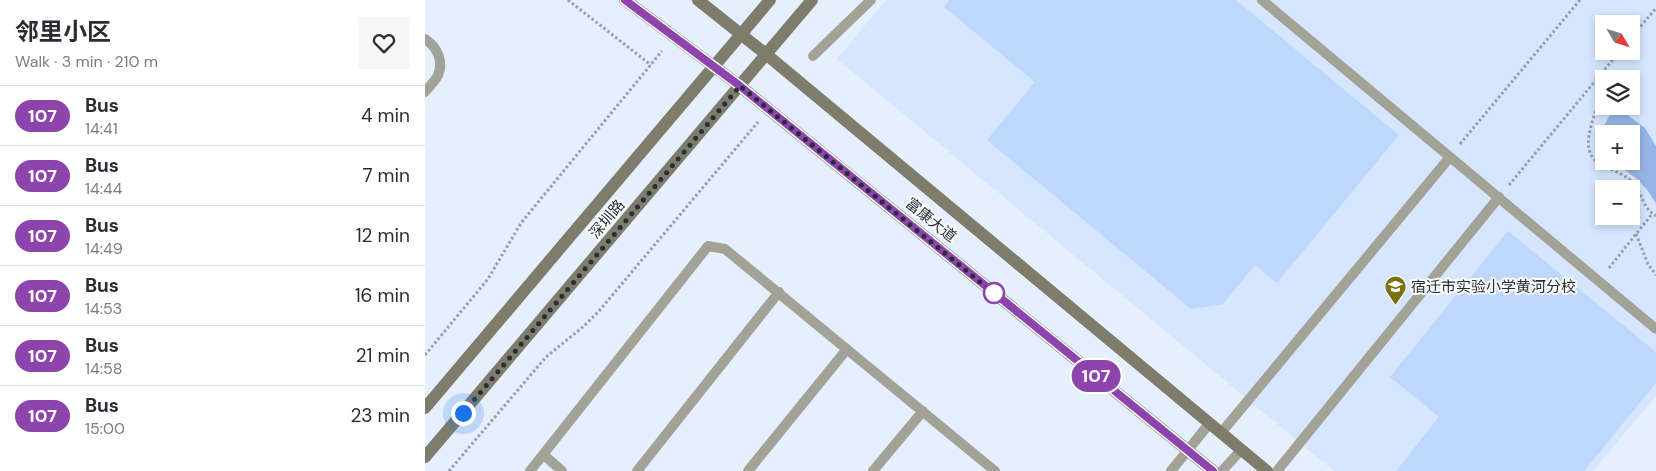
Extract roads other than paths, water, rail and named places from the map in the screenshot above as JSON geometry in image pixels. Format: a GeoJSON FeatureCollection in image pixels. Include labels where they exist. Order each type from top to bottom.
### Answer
{"type":"FeatureCollection","features":[{"type":"Feature","properties":{"kind":"street","name":"富康大道"},"geometry":{"type":"LineString","coordinates":[[625,0],[769,109],[1213,471]]}},
{"type":"Feature","properties":{"kind":"street","name":"富康大道"},"geometry":{"type":"LineString","coordinates":[[698,0],[767,55],[1267,471]]}},
{"type":"Feature","properties":{"kind":"street","name":"深圳路"},"geometry":{"type":"LineString","coordinates":[[425,408],[770,0]]}},
{"type":"Feature","properties":{"kind":"street","name":"深圳路"},"geometry":{"type":"LineString","coordinates":[[425,458],[812,0]]}},
{"type":"Feature","properties":{"kind":"lane"},"geometry":{"type":"LineString","coordinates":[[813,56],[871,0]]}},
{"type":"Feature","properties":{"kind":"lane"},"geometry":{"type":"LineString","coordinates":[[1262,0],[1656,328]]}},
{"type":"Feature","properties":{"kind":"lane"},"geometry":{"type":"LineString","coordinates":[[425,39],[436,47],[440,62],[438,76],[425,92]]}},
{"type":"Feature","properties":{"kind":"lane"},"geometry":{"type":"LineString","coordinates":[[1221,433],[1449,157]]}},
{"type":"Feature","properties":{"kind":"lane"},"geometry":{"type":"LineString","coordinates":[[1277,471],[1499,197]]}},
{"type":"Feature","properties":{"kind":"lane"},"geometry":{"type":"LineString","coordinates":[[530,471],[708,246],[725,249],[995,471]]}},
{"type":"Feature","properties":{"kind":"lane"},"geometry":{"type":"LineString","coordinates":[[637,471],[779,292]]}},
{"type":"Feature","properties":{"kind":"lane"},"geometry":{"type":"LineString","coordinates":[[748,471],[847,349]]}},
{"type":"Feature","properties":{"kind":"lane"},"geometry":{"type":"LineString","coordinates":[[873,471],[923,411]]}},
{"type":"Feature","properties":{"kind":"lane"},"geometry":{"type":"LineString","coordinates":[[1171,471],[1209,424]]}},
{"type":"Feature","properties":{"kind":"lane"},"geometry":{"type":"LineString","coordinates":[[1223,471],[1241,450]]}},
{"type":"Feature","properties":{"kind":"lane"},"geometry":{"type":"LineString","coordinates":[[544,455],[562,471]]}},
{"type":"Feature","properties":{"kind":"place","name":"宿迁市实验小学黄河分校"},"geometry":{"type":"Point","coordinates":[1395,306]}}]}
